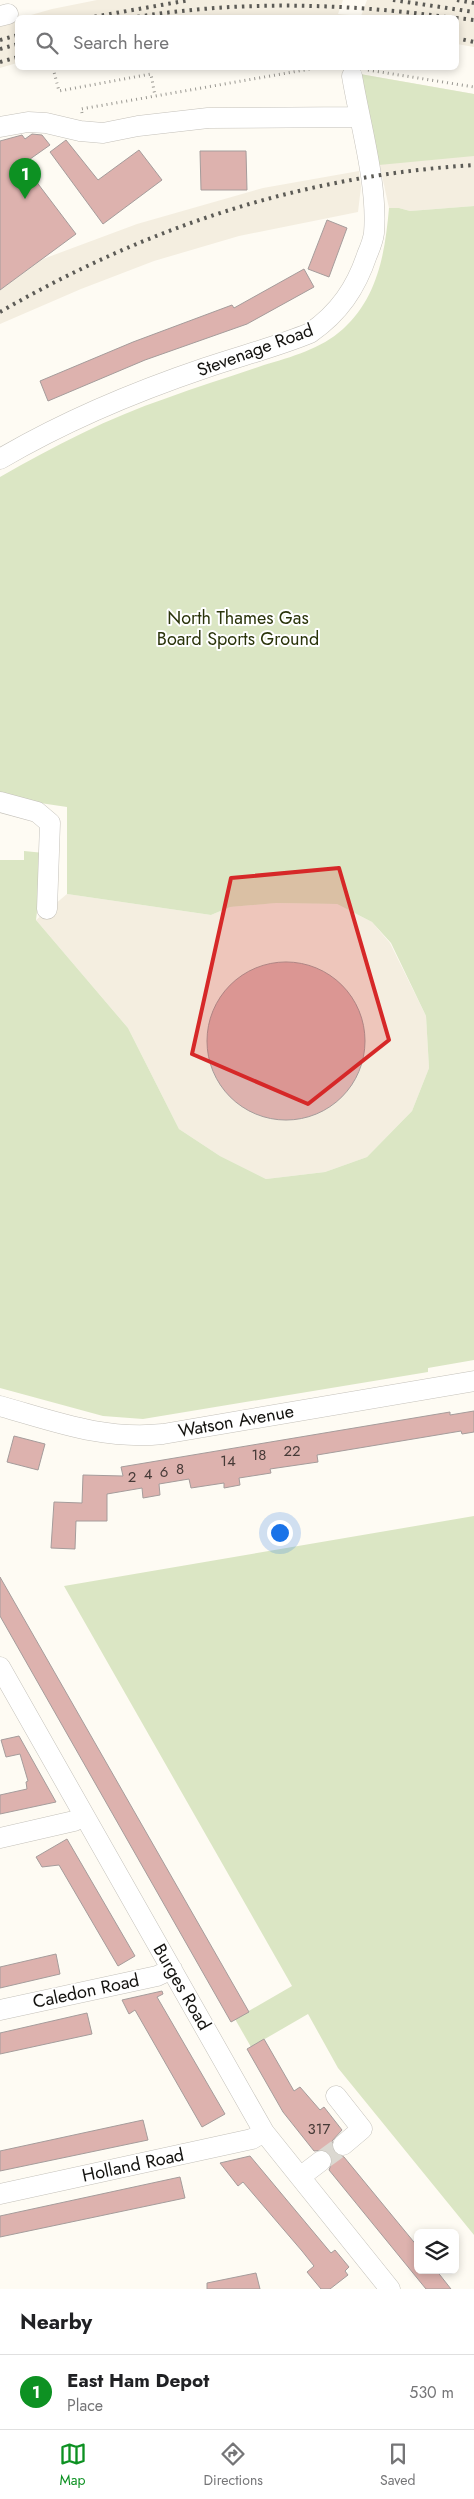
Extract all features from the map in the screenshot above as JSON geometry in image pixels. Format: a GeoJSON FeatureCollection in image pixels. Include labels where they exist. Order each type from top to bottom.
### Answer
{"type":"FeatureCollection","features":[{"type":"Feature","properties":{"kind":"street","name":"Stevenage Road"},"geometry":{"type":"LineString","coordinates":[[0,459],[67,423],[128,396],[206,367],[293,340],[310,333],[325,323],[353,289],[374,235],[374,199],[358,117],[359,73]]}},
{"type":"Feature","properties":{"kind":"street"},"geometry":{"type":"LineString","coordinates":[[0,126],[37,122],[80,131],[103,133],[138,126],[208,118],[358,117]]}},
{"type":"Feature","properties":{"kind":"street"},"geometry":{"type":"LineString","coordinates":[[0,802],[37,812],[50,823],[48,909]]}},
{"type":"Feature","properties":{"kind":"street","name":"Watson Avenue"},"geometry":{"type":"LineString","coordinates":[[0,1406],[98,1433],[138,1436],[163,1434],[474,1381]]}},
{"type":"Feature","properties":{"kind":"street","name":"Burges Road"},"geometry":{"type":"LineString","coordinates":[[2,1674],[264,2132],[389,2289]]}},
{"type":"Feature","properties":{"kind":"street"},"geometry":{"type":"LineString","coordinates":[[0,1838],[74,1821],[84,1816]]}},
{"type":"Feature","properties":{"kind":"street","name":"Caledon Road"},"geometry":{"type":"LineString","coordinates":[[0,2010],[157,1976],[172,1969]]}},
{"type":"Feature","properties":{"kind":"street"},"geometry":{"type":"LineString","coordinates":[[336,2096],[362,2129],[343,2144]]}},
{"type":"Feature","properties":{"kind":"street","name":"Holland Road"},"geometry":{"type":"LineString","coordinates":[[0,2194],[252,2139],[264,2132]]}},
{"type":"Feature","properties":{"kind":"street"},"geometry":{"type":"LineString","coordinates":[[300,2177],[321,2161]]}},
{"type":"Feature","properties":{"kind":"path"},"geometry":{"type":"LineString","coordinates":[[54,70],[59,91],[151,74],[155,96]]}},
{"type":"Feature","properties":{"kind":"path"},"geometry":{"type":"LineString","coordinates":[[80,131],[84,129],[81,109],[304,70]]}},
{"type":"Feature","properties":{"kind":"path"},"geometry":{"type":"LineString","coordinates":[[359,73],[474,87]]}},
{"type":"Feature","properties":{"kind":"highlighted area"},"geometry":{"type":"Polygon","coordinates":[[[339,868],[389,1040],[308,1104],[192,1054],[231,878],[339,868]]]}},
{"type":"Feature","properties":{"kind":"shaded area"},"geometry":{"type":"Polygon","coordinates":[[[97,0],[343,0],[338,14],[350,15],[31,15],[97,0]]]}},
{"type":"Feature","properties":{"kind":"shaded area"},"geometry":{"type":"Polygon","coordinates":[[[367,0],[474,0],[474,47],[459,44],[459,15],[361,15],[367,0]]]}},
{"type":"Feature","properties":{"kind":"shaded area"},"geometry":{"type":"Polygon","coordinates":[[[15,20],[15,64],[0,68],[0,25],[15,20]]]}},
{"type":"Feature","properties":{"kind":"shaded area"},"geometry":{"type":"Polygon","coordinates":[[[360,74],[474,94],[474,206],[410,211],[389,208],[360,74]]]}},
{"type":"Feature","properties":{"kind":"shaded area"},"geometry":{"type":"Polygon","coordinates":[[[359,171],[361,187],[358,212],[239,236],[154,261],[81,289],[0,324],[0,290],[43,259],[137,224],[263,188],[359,171]]]}},
{"type":"Feature","properties":{"kind":"shaded area"},"geometry":{"type":"Polygon","coordinates":[[[67,894],[211,915],[230,907],[275,903],[337,904],[372,922],[390,943],[426,1016],[429,1068],[412,1111],[367,1157],[325,1172],[266,1179],[220,1156],[179,1129],[128,1028],[36,920],[67,894]]]}},
{"type":"Feature","properties":{"kind":"green space"},"geometry":{"type":"Polygon","coordinates":[[[360,74],[474,94],[474,156],[379,165],[360,74]]]}},
{"type":"Feature","properties":{"kind":"green space","name":"North Thames Gas Board Sports Ground"},"geometry":{"type":"Polygon","coordinates":[[[474,206],[474,1360],[428,1368],[428,1372],[143,1419],[103,1416],[0,1388],[0,860],[24,860],[24,851],[44,853],[36,920],[128,1028],[179,1129],[220,1156],[266,1179],[325,1172],[367,1157],[412,1111],[429,1068],[426,1016],[391,943],[372,922],[337,904],[276,903],[230,907],[211,915],[67,894],[67,807],[0,797],[0,477],[41,454],[124,414],[191,389],[295,355],[325,342],[343,329],[355,316],[372,289],[382,258],[389,208],[410,211],[474,206]]]}},
{"type":"Feature","properties":{"kind":"green space"},"geometry":{"type":"Polygon","coordinates":[[[474,1516],[474,2235],[338,2068],[308,2014],[251,2047],[235,2019],[292,1986],[64,1586],[474,1516]]]}},
{"type":"Feature","properties":{"kind":"building"},"geometry":{"type":"Polygon","coordinates":[[[32,134],[42,135],[50,145],[23,164],[76,234],[0,290],[0,141],[22,135],[25,139],[32,134]]]}},
{"type":"Feature","properties":{"kind":"building"},"geometry":{"type":"Polygon","coordinates":[[[66,140],[98,180],[139,150],[162,180],[103,224],[50,152],[66,140]]]}},
{"type":"Feature","properties":{"kind":"building"},"geometry":{"type":"Polygon","coordinates":[[[200,151],[246,151],[247,190],[201,190],[200,151]]]}},
{"type":"Feature","properties":{"kind":"building"},"geometry":{"type":"Polygon","coordinates":[[[327,220],[347,228],[329,277],[308,269],[327,220]]]}},
{"type":"Feature","properties":{"kind":"building"},"geometry":{"type":"Polygon","coordinates":[[[304,269],[314,287],[247,324],[145,360],[48,401],[40,381],[133,342],[232,305],[234,308],[304,269]]]}},
{"type":"Feature","properties":{"kind":"building"},"geometry":{"type":"Polygon","coordinates":[[[286,962],[316,968],[330,975],[342,985],[352,997],[359,1011],[365,1041],[359,1071],[352,1085],[342,1097],[330,1107],[316,1114],[286,1120],[256,1114],[242,1107],[230,1097],[220,1085],[213,1071],[207,1041],[213,1011],[220,997],[230,985],[242,975],[256,968],[286,962]]]}},
{"type":"Feature","properties":{"kind":"building"},"geometry":{"type":"Polygon","coordinates":[[[474,1411],[474,1432],[462,1434],[461,1431],[317,1455],[318,1462],[270,1469],[271,1473],[239,1478],[240,1485],[224,1488],[224,1483],[191,1488],[189,1479],[159,1484],[160,1495],[143,1498],[142,1488],[107,1494],[107,1521],[76,1521],[75,1549],[51,1548],[54,1502],[82,1503],[83,1475],[123,1476],[121,1467],[450,1412],[450,1415],[474,1411]]]}},
{"type":"Feature","properties":{"kind":"building"},"geometry":{"type":"Polygon","coordinates":[[[14,1436],[45,1444],[38,1470],[7,1462],[14,1436]]]}},
{"type":"Feature","properties":{"kind":"building"},"geometry":{"type":"Polygon","coordinates":[[[0,1577],[249,2012],[231,2022],[0,1616],[0,1577]]]}},
{"type":"Feature","properties":{"kind":"building"},"geometry":{"type":"Polygon","coordinates":[[[19,1736],[56,1802],[0,1814],[0,1795],[27,1789],[26,1782],[28,1781],[20,1754],[6,1757],[1,1740],[19,1736]]]}},
{"type":"Feature","properties":{"kind":"building"},"geometry":{"type":"Polygon","coordinates":[[[67,1839],[135,1956],[118,1966],[59,1865],[42,1867],[36,1857],[67,1839]]]}},
{"type":"Feature","properties":{"kind":"building"},"geometry":{"type":"Polygon","coordinates":[[[56,1954],[60,1974],[0,1988],[0,1967],[56,1954]]]}},
{"type":"Feature","properties":{"kind":"building"},"geometry":{"type":"Polygon","coordinates":[[[162,1991],[163,1994],[157,1997],[225,2114],[202,2127],[135,2010],[129,2014],[122,2000],[162,1991]]]}},
{"type":"Feature","properties":{"kind":"building"},"geometry":{"type":"Polygon","coordinates":[[[87,2013],[92,2034],[0,2054],[0,2033],[87,2013]]]}},
{"type":"Feature","properties":{"kind":"building"},"geometry":{"type":"Polygon","coordinates":[[[264,2039],[294,2091],[300,2087],[320,2110],[324,2107],[342,2130],[332,2141],[334,2152],[344,2157],[414,2242],[414,2274],[439,2274],[451,2289],[426,2289],[329,2170],[333,2160],[330,2153],[325,2150],[314,2151],[283,2112],[247,2049],[264,2039]]]}},
{"type":"Feature","properties":{"kind":"building"},"geometry":{"type":"Polygon","coordinates":[[[143,2120],[148,2140],[0,2171],[0,2151],[143,2120]]]}},
{"type":"Feature","properties":{"kind":"building"},"geometry":{"type":"Polygon","coordinates":[[[250,2156],[331,2253],[335,2250],[349,2267],[345,2271],[348,2275],[330,2289],[321,2289],[307,2272],[314,2266],[302,2251],[243,2182],[238,2186],[220,2163],[250,2156]]]}},
{"type":"Feature","properties":{"kind":"building"},"geometry":{"type":"Polygon","coordinates":[[[180,2177],[185,2198],[0,2237],[0,2216],[180,2177]]]}},
{"type":"Feature","properties":{"kind":"building"},"geometry":{"type":"Polygon","coordinates":[[[256,2273],[260,2289],[207,2289],[207,2283],[256,2273]]]}},
{"type":"Feature","properties":{"kind":"tunnel"},"geometry":{"type":"LineString","coordinates":[[321,2161],[343,2145]]}},
{"type":"Feature","properties":{"kind":"railway"},"geometry":{"type":"LineString","coordinates":[[104,15],[190,0]]}},
{"type":"Feature","properties":{"kind":"railway"},"geometry":{"type":"LineString","coordinates":[[393,0],[474,12]]}},
{"type":"Feature","properties":{"kind":"railway"},"geometry":{"type":"LineString","coordinates":[[457,0],[474,3]]}},
{"type":"Feature","properties":{"kind":"railway"},"geometry":{"type":"LineString","coordinates":[[150,15],[211,8],[252,6],[373,9],[429,15]]}},
{"type":"Feature","properties":{"kind":"railway"},"geometry":{"type":"LineString","coordinates":[[459,18],[474,20]]}},
{"type":"Feature","properties":{"kind":"railway"},"geometry":{"type":"LineString","coordinates":[[0,40],[15,36]]}},
{"type":"Feature","properties":{"kind":"railway"},"geometry":{"type":"LineString","coordinates":[[459,39],[474,42]]}},
{"type":"Feature","properties":{"kind":"railway"},"geometry":{"type":"LineString","coordinates":[[0,49],[15,45]]}},
{"type":"Feature","properties":{"kind":"railway"},"geometry":{"type":"LineString","coordinates":[[0,62],[15,58]]}},
{"type":"Feature","properties":{"kind":"railway"},"geometry":{"type":"LineString","coordinates":[[0,312],[56,281],[113,254],[228,210],[348,181],[410,171],[474,165]]}},
{"type":"Feature","properties":{"kind":"place","name":"East Ham Depot"},"geometry":{"type":"Point","coordinates":[25,199]}}]}
